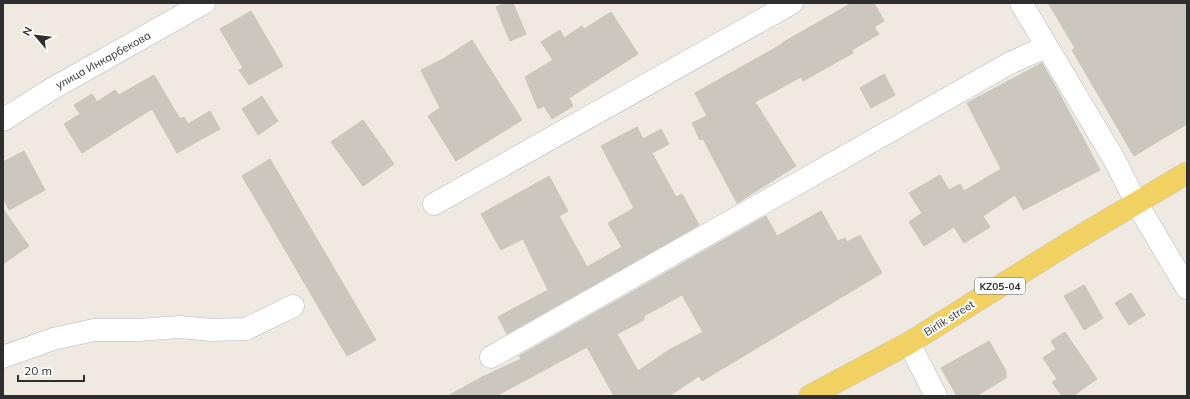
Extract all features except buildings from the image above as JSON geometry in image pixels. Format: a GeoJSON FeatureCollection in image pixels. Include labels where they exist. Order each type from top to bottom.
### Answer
{"type":"FeatureCollection","features":[{"type":"Feature","properties":{"kind":"main road","name":"Birlik street"},"geometry":{"type":"LineString","coordinates":[[810,396],[909,343],[1069,243],[1187,173]]}},
{"type":"Feature","properties":{"kind":"street","name":"улица Инкарбекова"},"geometry":{"type":"LineString","coordinates":[[3,120],[50,90],[204,3]]}},
{"type":"Feature","properties":{"kind":"street"},"geometry":{"type":"LineString","coordinates":[[434,204],[792,3]]}},
{"type":"Feature","properties":{"kind":"street"},"geometry":{"type":"LineString","coordinates":[[1021,3],[1114,159],[1137,204],[1187,288]]}},
{"type":"Feature","properties":{"kind":"street"},"geometry":{"type":"LineString","coordinates":[[491,357],[1010,63],[1046,47]]}},
{"type":"Feature","properties":{"kind":"street"},"geometry":{"type":"LineString","coordinates":[[3,357],[54,339],[94,330],[139,330],[179,327],[212,330],[246,329],[293,306]]}},
{"type":"Feature","properties":{"kind":"street"},"geometry":{"type":"LineString","coordinates":[[909,343],[936,396]]}}]}
